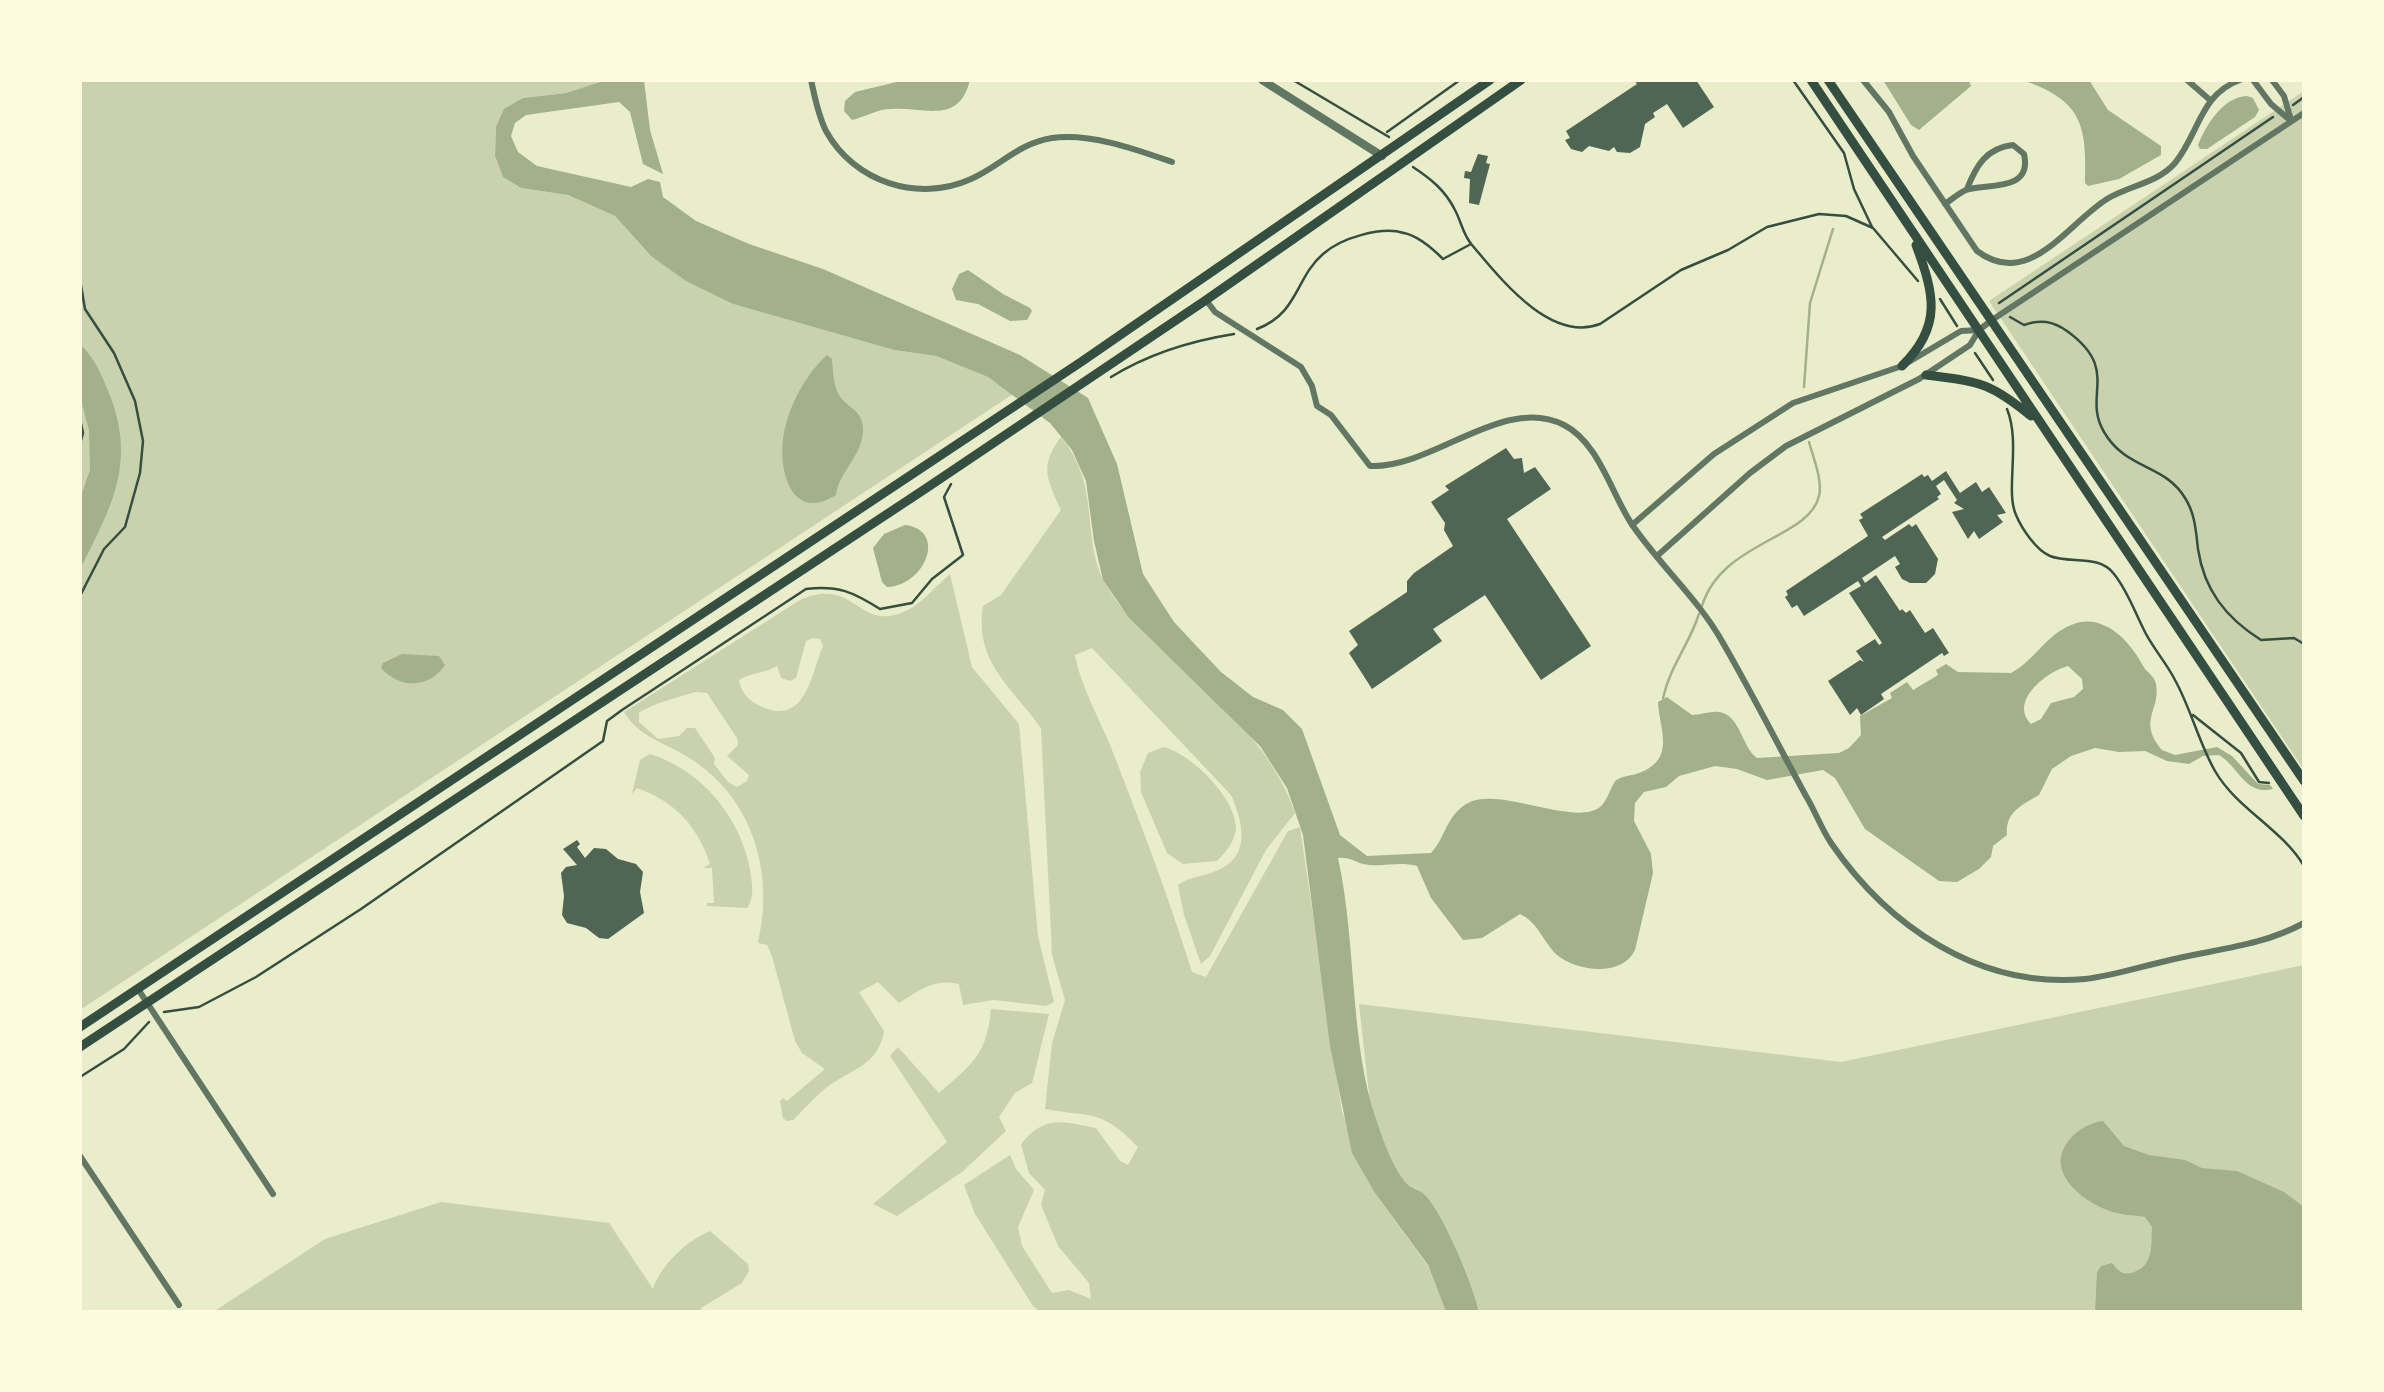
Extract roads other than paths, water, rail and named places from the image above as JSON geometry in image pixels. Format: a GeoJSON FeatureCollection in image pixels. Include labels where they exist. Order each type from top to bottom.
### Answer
{"type":"FeatureCollection","features":[{"type":"Feature","properties":{"kind":"main road"},"geometry":{"type":"LineString","coordinates":[[80,1027],[1081,362],[1490,80]]}},
{"type":"Feature","properties":{"kind":"main road"},"geometry":{"type":"LineString","coordinates":[[80,1047],[1022,424],[1101,377],[1521,80]]}},
{"type":"Feature","properties":{"kind":"main road"},"geometry":{"type":"LineString","coordinates":[[1811,80],[2273,779],[2287,790],[2304,816]]}},
{"type":"Feature","properties":{"kind":"main road"},"geometry":{"type":"LineString","coordinates":[[1828,80],[2304,781]]}},
{"type":"Feature","properties":{"kind":"main road"},"geometry":{"type":"LineString","coordinates":[[1850,138],[1862,130]]}},
{"type":"Feature","properties":{"kind":"main road"},"geometry":{"type":"LineString","coordinates":[[1902,366],[1928,334],[1932,313],[1930,290],[1910,228]]}},
{"type":"Feature","properties":{"kind":"main road"},"geometry":{"type":"LineString","coordinates":[[1926,375],[1974,380],[2000,391],[2041,424]]}},
{"type":"Feature","properties":{"kind":"street"},"geometry":{"type":"LineString","coordinates":[[811,80],[822,122],[837,148],[860,169],[897,187],[939,189],[960,184],[986,172],[1017,150],[1056,138],[1103,142],[1172,162]]}},
{"type":"Feature","properties":{"kind":"street"},"geometry":{"type":"LineString","coordinates":[[1262,80],[1382,156],[1394,168]]}},
{"type":"Feature","properties":{"kind":"street"},"geometry":{"type":"LineString","coordinates":[[1863,80],[1889,112],[1913,156],[1977,251],[2006,264],[2038,255],[2111,196],[2168,170],[2210,100],[2240,80]]}},
{"type":"Feature","properties":{"kind":"street"},"geometry":{"type":"LineString","coordinates":[[2188,80],[2210,100]]}},
{"type":"Feature","properties":{"kind":"street"},"geometry":{"type":"LineString","coordinates":[[2253,80],[2291,121]]}},
{"type":"Feature","properties":{"kind":"street"},"geometry":{"type":"LineString","coordinates":[[2272,80],[2284,96],[2284,110]]}},
{"type":"Feature","properties":{"kind":"street"},"geometry":{"type":"LineString","coordinates":[[1657,556],[1786,446],[1926,375],[1970,345],[1979,330],[1992,320],[2304,112]]}},
{"type":"Feature","properties":{"kind":"street"},"geometry":{"type":"LineString","coordinates":[[1946,204],[1967,189],[1976,167],[1989,153],[2013,145],[2024,154],[2026,167],[2008,183],[1967,189]]}},
{"type":"Feature","properties":{"kind":"street"},"geometry":{"type":"LineString","coordinates":[[1206,300],[1216,312],[1301,368],[1312,386],[1317,406],[1331,415],[1370,466],[1404,464],[1500,422],[1531,417],[1560,422],[1580,435],[1632,525],[1706,616],[1828,840],[1887,910],[1945,949],[1992,970],[2053,980],[2086,979],[2247,946],[2304,924]]}},
{"type":"Feature","properties":{"kind":"street"},"geometry":{"type":"LineString","coordinates":[[1632,525],[1714,454],[1761,421],[1816,392],[1902,366],[1961,332],[1979,330]]}},
{"type":"Feature","properties":{"kind":"street"},"geometry":{"type":"LineString","coordinates":[[138,989],[274,1194]]}},
{"type":"Feature","properties":{"kind":"street"},"geometry":{"type":"LineString","coordinates":[[80,1156],[179,1306]]}},
{"type":"Feature","properties":{"kind":"waterway"},"geometry":{"type":"LineString","coordinates":[[1804,387],[1810,303],[1833,229]]}},
{"type":"Feature","properties":{"kind":"waterway"},"geometry":{"type":"LineString","coordinates":[[1702,606],[1712,584],[1727,567],[1812,510],[1820,483],[1809,442]]}},
{"type":"Feature","properties":{"kind":"waterway"},"geometry":{"type":"LineString","coordinates":[[1663,698],[1699,614]]}}]}
